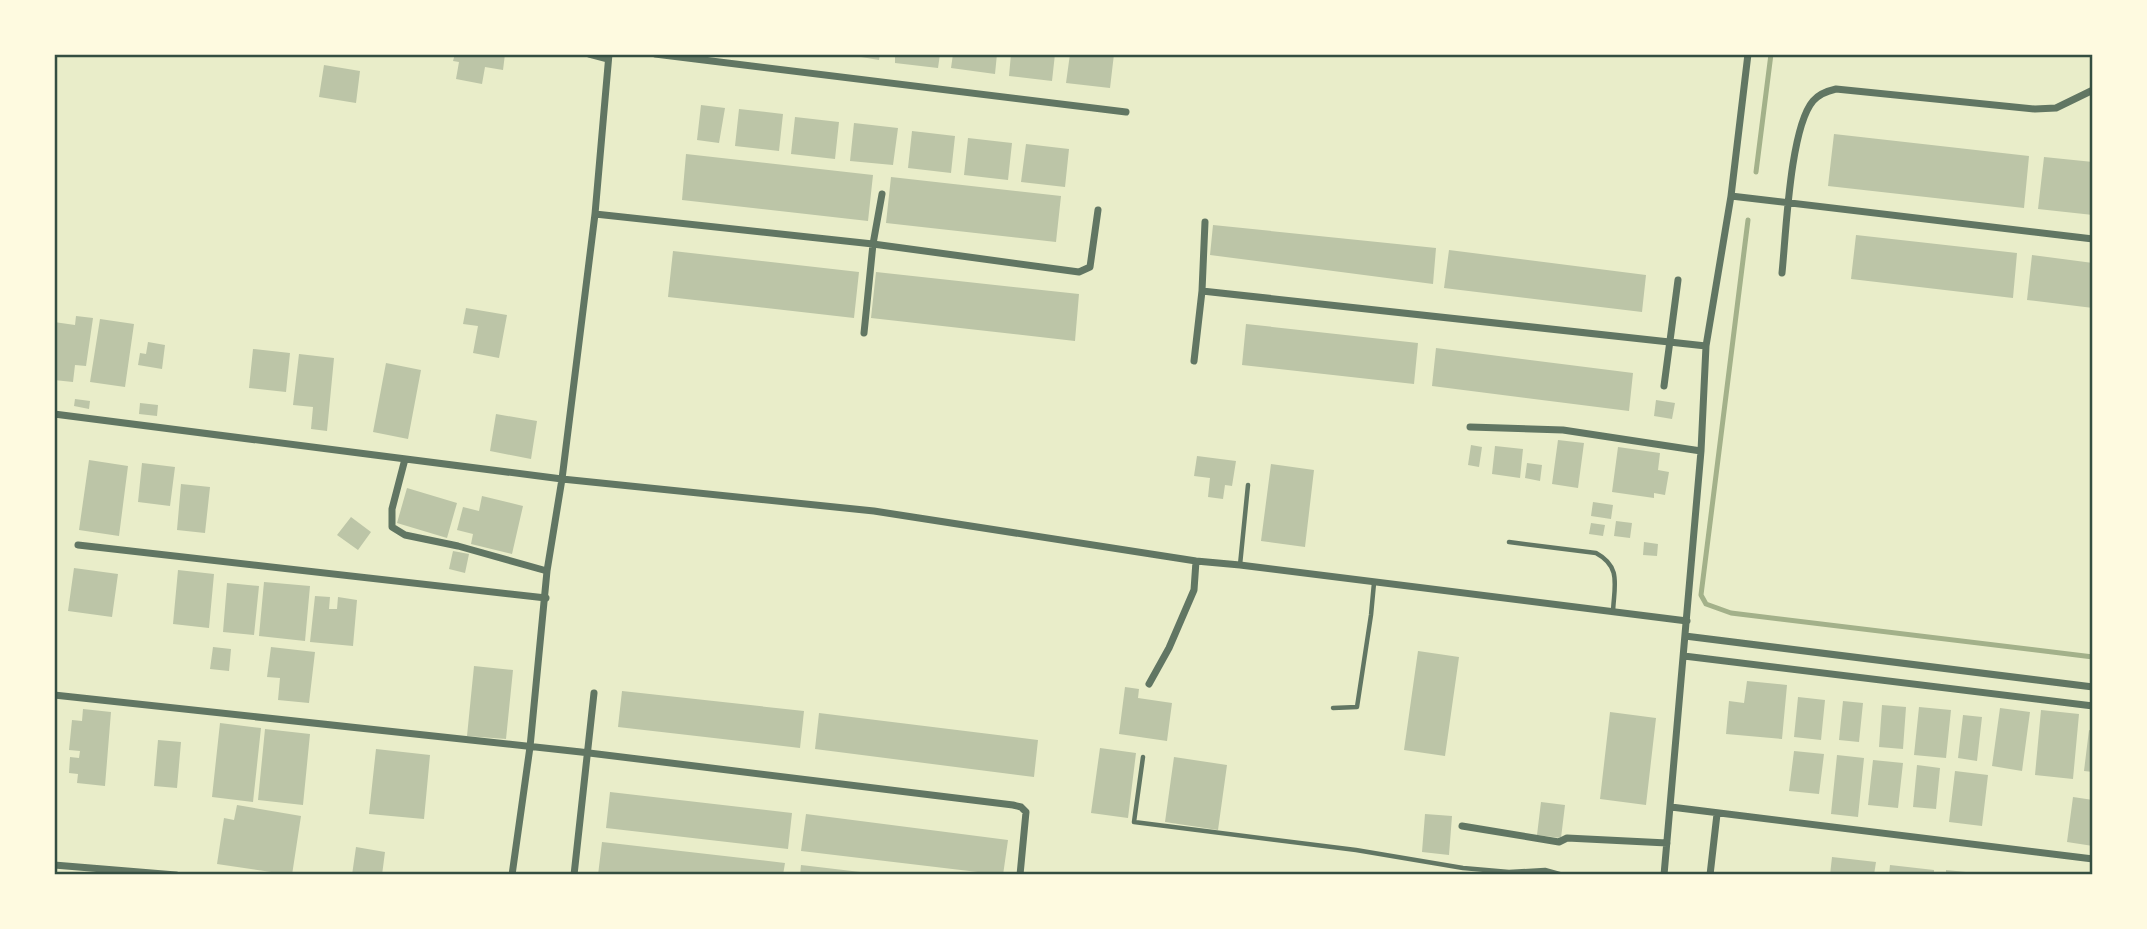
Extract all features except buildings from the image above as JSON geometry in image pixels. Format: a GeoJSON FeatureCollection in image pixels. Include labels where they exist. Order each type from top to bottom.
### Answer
{"type":"FeatureCollection","features":[{"type":"Feature","properties":{"kind":"street"},"geometry":{"type":"LineString","coordinates":[[512,875],[530,747],[547,571],[562,479],[596,214],[608,57],[589,54]]}},
{"type":"Feature","properties":{"kind":"street"},"geometry":{"type":"LineString","coordinates":[[655,54],[1126,112]]}},
{"type":"Feature","properties":{"kind":"street"},"geometry":{"type":"LineString","coordinates":[[1664,875],[1701,450],[1706,346],[1731,196],[1748,54]]}},
{"type":"Feature","properties":{"kind":"street"},"geometry":{"type":"LineString","coordinates":[[1782,272],[1797,137],[1808,108],[1824,92],[1836,89],[2035,109],[2056,108],[2093,90]]}},
{"type":"Feature","properties":{"kind":"street"},"geometry":{"type":"LineString","coordinates":[[864,333],[881,194]]}},
{"type":"Feature","properties":{"kind":"street"},"geometry":{"type":"LineString","coordinates":[[1731,196],[2093,239]]}},
{"type":"Feature","properties":{"kind":"street"},"geometry":{"type":"LineString","coordinates":[[596,214],[873,244],[1079,272],[1090,267],[1098,210]]}},
{"type":"Feature","properties":{"kind":"street"},"geometry":{"type":"LineString","coordinates":[[1194,360],[1202,291],[1205,222]]}},
{"type":"Feature","properties":{"kind":"street"},"geometry":{"type":"LineString","coordinates":[[1664,386],[1678,280]]}},
{"type":"Feature","properties":{"kind":"street"},"geometry":{"type":"LineString","coordinates":[[1202,291],[1706,346]]}},
{"type":"Feature","properties":{"kind":"street"},"geometry":{"type":"LineString","coordinates":[[54,414],[562,479],[874,511],[1196,561],[1687,621]]}},
{"type":"Feature","properties":{"kind":"street"},"geometry":{"type":"LineString","coordinates":[[1470,426],[1563,430],[1701,450]]}},
{"type":"Feature","properties":{"kind":"street"},"geometry":{"type":"LineString","coordinates":[[405,459],[392,509],[392,527],[405,535],[458,546],[547,571]]}},
{"type":"Feature","properties":{"kind":"street"},"geometry":{"type":"LineString","coordinates":[[78,545],[546,598]]}},
{"type":"Feature","properties":{"kind":"street"},"geometry":{"type":"LineString","coordinates":[[1149,684],[1169,648],[1194,590],[1196,561]]}},
{"type":"Feature","properties":{"kind":"street"},"geometry":{"type":"LineString","coordinates":[[1685,636],[2093,687]]}},
{"type":"Feature","properties":{"kind":"street"},"geometry":{"type":"LineString","coordinates":[[1684,656],[2093,706]]}},
{"type":"Feature","properties":{"kind":"street"},"geometry":{"type":"LineString","coordinates":[[574,875],[594,693]]}},
{"type":"Feature","properties":{"kind":"street"},"geometry":{"type":"LineString","coordinates":[[54,695],[587,752],[1013,805],[1026,812],[1020,875]]}},
{"type":"Feature","properties":{"kind":"street"},"geometry":{"type":"LineString","coordinates":[[1671,807],[2093,859]]}},
{"type":"Feature","properties":{"kind":"street"},"geometry":{"type":"LineString","coordinates":[[1710,875],[1717,814]]}},
{"type":"Feature","properties":{"kind":"street"},"geometry":{"type":"LineString","coordinates":[[1462,826],[1559,842],[1567,838],[1667,843]]}},
{"type":"Feature","properties":{"kind":"street"},"geometry":{"type":"LineString","coordinates":[[54,865],[176,875]]}},
{"type":"Feature","properties":{"kind":"lane"},"geometry":{"type":"LineString","coordinates":[[1240,565],[1248,485]]}},
{"type":"Feature","properties":{"kind":"lane"},"geometry":{"type":"LineString","coordinates":[[1509,542],[1596,553],[1608,559],[1615,571],[1613,612]]}},
{"type":"Feature","properties":{"kind":"lane"},"geometry":{"type":"LineString","coordinates":[[1333,708],[1357,707],[1374,583]]}},
{"type":"Feature","properties":{"kind":"lane"},"geometry":{"type":"LineString","coordinates":[[1143,757],[1134,822],[1356,850],[1463,868],[1509,872],[1545,870],[1563,875]]}},
{"type":"Feature","properties":{"kind":"waterway"},"geometry":{"type":"LineString","coordinates":[[1756,172],[1771,54]]}},
{"type":"Feature","properties":{"kind":"waterway"},"geometry":{"type":"LineString","coordinates":[[1748,220],[1701,595],[1706,604],[1731,613],[2093,657]]}}]}
